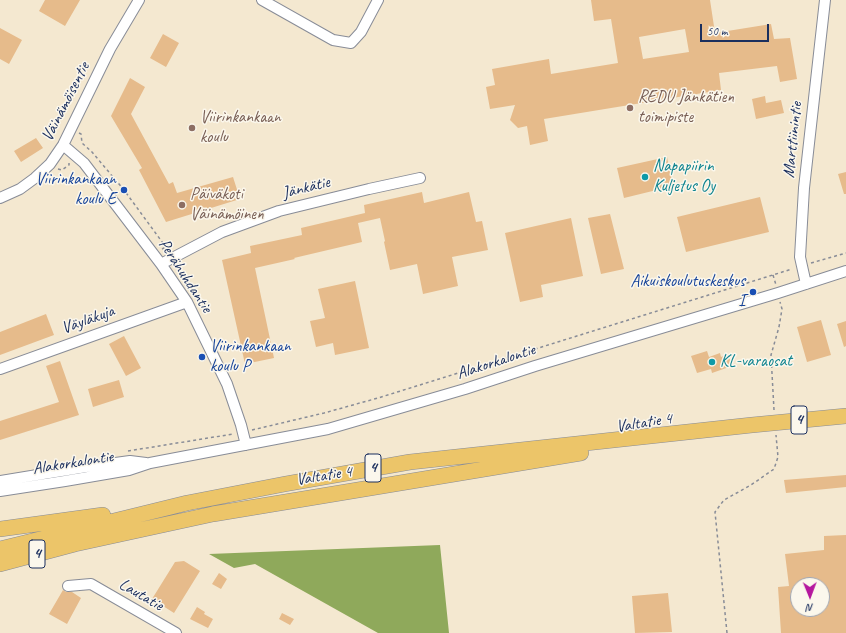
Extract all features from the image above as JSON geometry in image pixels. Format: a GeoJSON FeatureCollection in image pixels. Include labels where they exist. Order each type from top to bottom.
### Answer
{"type":"FeatureCollection","features":[{"type":"Feature","properties":{"kind":"highway","name":"Valtatie 4"},"geometry":{"type":"LineString","coordinates":[[0,549],[187,503],[410,462],[846,416]]}},
{"type":"Feature","properties":{"kind":"highway","name":"Valtatie 4"},"geometry":{"type":"LineString","coordinates":[[0,564],[75,544],[213,514],[752,425]]}},
{"type":"Feature","properties":{"kind":"highway"},"geometry":{"type":"LineString","coordinates":[[0,529],[187,503]]}},
{"type":"Feature","properties":{"kind":"highway"},"geometry":{"type":"LineString","coordinates":[[0,573],[75,544]]}},
{"type":"Feature","properties":{"kind":"street","name":"Väinämöisentie"},"geometry":{"type":"LineString","coordinates":[[0,198],[20,189],[50,164],[63,145],[110,49],[139,0]]}},
{"type":"Feature","properties":{"kind":"street"},"geometry":{"type":"LineString","coordinates":[[262,0],[333,40],[351,43],[361,32],[378,0]]}},
{"type":"Feature","properties":{"kind":"street","name":"Marttiinintie"},"geometry":{"type":"LineString","coordinates":[[806,284],[800,256],[804,188],[824,0]]}},
{"type":"Feature","properties":{"kind":"street","name":"Perähuhdantie"},"geometry":{"type":"LineString","coordinates":[[63,145],[84,163],[161,264],[187,302],[227,384],[246,445]]}},
{"type":"Feature","properties":{"kind":"street","name":"Jänkätie"},"geometry":{"type":"LineString","coordinates":[[161,264],[222,232],[279,211],[420,178]]}},
{"type":"Feature","properties":{"kind":"street","name":"Alakorkalontie"},"geometry":{"type":"LineString","coordinates":[[0,491],[129,470],[150,463],[328,429],[382,414],[846,271]]}},
{"type":"Feature","properties":{"kind":"street","name":"Väyläkuja"},"geometry":{"type":"LineString","coordinates":[[0,369],[187,302]]}},
{"type":"Feature","properties":{"kind":"street","name":"Alakorkalontie"},"geometry":{"type":"LineString","coordinates":[[0,481],[130,461],[150,463]]}},
{"type":"Feature","properties":{"kind":"street","name":"Lautatie"},"geometry":{"type":"LineString","coordinates":[[68,586],[91,584],[176,633]]}},
{"type":"Feature","properties":{"kind":"path"},"geometry":{"type":"LineString","coordinates":[[71,129],[80,134],[82,143],[92,152],[124,190],[174,258]]}},
{"type":"Feature","properties":{"kind":"path","name":"Alakorkalontie"},"geometry":{"type":"LineString","coordinates":[[252,430],[324,413],[378,398],[846,253]]}},
{"type":"Feature","properties":{"kind":"path"},"geometry":{"type":"LineString","coordinates":[[774,411],[771,355],[782,310]]}},
{"type":"Feature","properties":{"kind":"path"},"geometry":{"type":"LineString","coordinates":[[727,633],[715,512],[724,500],[751,485],[774,468],[778,457],[775,432]]}},
{"type":"Feature","properties":{"kind":"green space"},"geometry":{"type":"Polygon","coordinates":[[[440,545],[449,633],[378,633],[255,564],[234,568],[209,554],[440,545]]]}},
{"type":"Feature","properties":{"kind":"building"},"geometry":{"type":"Polygon","coordinates":[[[45,0],[80,0],[65,26],[39,11],[45,0]]]}},
{"type":"Feature","properties":{"kind":"building"},"geometry":{"type":"Polygon","coordinates":[[[591,0],[710,0],[715,33],[771,24],[774,39],[790,38],[797,79],[780,82],[777,66],[719,73],[721,90],[544,119],[548,141],[530,145],[527,126],[518,128],[510,120],[515,105],[490,109],[486,87],[495,85],[492,69],[549,59],[551,74],[618,63],[611,19],[594,21],[591,0]],[[685,29],[639,37],[643,59],[689,52],[685,29]]]}},
{"type":"Feature","properties":{"kind":"building"},"geometry":{"type":"Polygon","coordinates":[[[0,28],[22,40],[9,64],[0,59],[0,28]]]}},
{"type":"Feature","properties":{"kind":"building"},"geometry":{"type":"Polygon","coordinates":[[[163,34],[179,43],[166,67],[150,58],[163,34]]]}},
{"type":"Feature","properties":{"kind":"building"},"geometry":{"type":"Polygon","coordinates":[[[130,78],[145,87],[131,114],[169,184],[173,182],[177,193],[233,177],[240,199],[166,222],[139,170],[142,168],[111,116],[130,78]]]}},
{"type":"Feature","properties":{"kind":"building"},"geometry":{"type":"Polygon","coordinates":[[[765,96],[766,103],[781,100],[784,113],[756,119],[752,99],[765,96]]]}},
{"type":"Feature","properties":{"kind":"building"},"geometry":{"type":"Polygon","coordinates":[[[36,138],[43,148],[21,162],[14,151],[36,138]]]}},
{"type":"Feature","properties":{"kind":"building","name":"Napapiirin Kuljetus Oy"},"geometry":{"type":"Polygon","coordinates":[[[667,157],[673,186],[624,198],[617,168],[667,157]]]}},
{"type":"Feature","properties":{"kind":"building"},"geometry":{"type":"Polygon","coordinates":[[[846,172],[846,194],[844,194],[838,174],[846,172]]]}},
{"type":"Feature","properties":{"kind":"building"},"geometry":{"type":"Polygon","coordinates":[[[422,192],[424,203],[469,192],[476,222],[482,221],[488,250],[452,257],[458,286],[423,294],[417,264],[390,270],[380,218],[358,223],[362,242],[255,268],[274,358],[245,364],[222,260],[251,253],[250,246],[302,235],[301,228],[365,213],[364,205],[422,192]]]}},
{"type":"Feature","properties":{"kind":"building"},"geometry":{"type":"Polygon","coordinates":[[[760,197],[769,232],[686,252],[677,217],[760,197]]]}},
{"type":"Feature","properties":{"kind":"building"},"geometry":{"type":"Polygon","coordinates":[[[610,214],[624,269],[601,274],[588,218],[610,214]]]}},
{"type":"Feature","properties":{"kind":"building"},"geometry":{"type":"Polygon","coordinates":[[[571,218],[583,276],[541,285],[543,297],[520,302],[505,233],[571,218]]]}},
{"type":"Feature","properties":{"kind":"building"},"geometry":{"type":"Polygon","coordinates":[[[355,281],[369,348],[335,355],[333,343],[316,347],[310,321],[325,318],[318,289],[355,281]]]}},
{"type":"Feature","properties":{"kind":"building"},"geometry":{"type":"Polygon","coordinates":[[[46,314],[54,335],[0,355],[0,332],[46,314]]]}},
{"type":"Feature","properties":{"kind":"building"},"geometry":{"type":"Polygon","coordinates":[[[821,320],[831,355],[807,362],[797,327],[821,320]]]}},
{"type":"Feature","properties":{"kind":"building"},"geometry":{"type":"Polygon","coordinates":[[[846,321],[846,346],[844,347],[837,324],[846,321]]]}},
{"type":"Feature","properties":{"kind":"building"},"geometry":{"type":"Polygon","coordinates":[[[124,336],[141,368],[126,376],[109,344],[124,336]]]}},
{"type":"Feature","properties":{"kind":"building","name":"KL-varaosat"},"geometry":{"type":"Polygon","coordinates":[[[707,351],[709,357],[720,353],[721,357],[728,354],[732,366],[712,373],[711,369],[697,373],[691,356],[707,351]]]}},
{"type":"Feature","properties":{"kind":"building"},"geometry":{"type":"Polygon","coordinates":[[[60,361],[79,415],[0,440],[0,421],[59,402],[46,366],[60,361]]]}},
{"type":"Feature","properties":{"kind":"building"},"geometry":{"type":"Polygon","coordinates":[[[119,380],[124,397],[93,407],[88,389],[119,380]]]}},
{"type":"Feature","properties":{"kind":"building"},"geometry":{"type":"Polygon","coordinates":[[[846,475],[846,487],[786,493],[784,480],[846,475]]]}},
{"type":"Feature","properties":{"kind":"building"},"geometry":{"type":"Polygon","coordinates":[[[846,535],[846,633],[781,633],[778,587],[789,586],[785,554],[824,550],[824,536],[846,535]]]}},
{"type":"Feature","properties":{"kind":"building"},"geometry":{"type":"Polygon","coordinates":[[[184,561],[200,571],[174,613],[152,599],[175,562],[184,561]]]}},
{"type":"Feature","properties":{"kind":"building"},"geometry":{"type":"Polygon","coordinates":[[[219,573],[227,579],[221,589],[212,584],[219,573]]]}},
{"type":"Feature","properties":{"kind":"building"},"geometry":{"type":"Polygon","coordinates":[[[63,590],[66,592],[72,592],[81,598],[67,624],[49,614],[63,590]]]}},
{"type":"Feature","properties":{"kind":"building"},"geometry":{"type":"Polygon","coordinates":[[[668,593],[672,632],[635,633],[632,596],[668,593]]]}},
{"type":"Feature","properties":{"kind":"building"},"geometry":{"type":"Polygon","coordinates":[[[197,607],[205,612],[204,614],[213,619],[208,628],[190,619],[197,607]]]}},
{"type":"Feature","properties":{"kind":"building"},"geometry":{"type":"Polygon","coordinates":[[[282,613],[294,619],[290,625],[279,619],[282,613]]]}},
{"type":"Feature","properties":{"kind":"place","name":"REDU Jänkätien toimipiste"},"geometry":{"type":"Point","coordinates":[630,108]}},
{"type":"Feature","properties":{"kind":"place","name":"Viirinkankaan koulu"},"geometry":{"type":"Point","coordinates":[192,128]}},
{"type":"Feature","properties":{"kind":"place","name":"Napapiirin Kuljetus Oy"},"geometry":{"type":"Point","coordinates":[645,177]}},
{"type":"Feature","properties":{"kind":"place","name":"Viirinkankaan koulu E"},"geometry":{"type":"Point","coordinates":[124,190]}},
{"type":"Feature","properties":{"kind":"place","name":"Päiväkoti Väinämöinen"},"geometry":{"type":"Point","coordinates":[182,205]}},
{"type":"Feature","properties":{"kind":"place","name":"Aikuiskoulutuskeskus I"},"geometry":{"type":"Point","coordinates":[753,292]}},
{"type":"Feature","properties":{"kind":"place","name":"Viirinkankaan koulu P"},"geometry":{"type":"Point","coordinates":[202,357]}},
{"type":"Feature","properties":{"kind":"place","name":"KL-varaosat"},"geometry":{"type":"Point","coordinates":[712,362]}}]}
